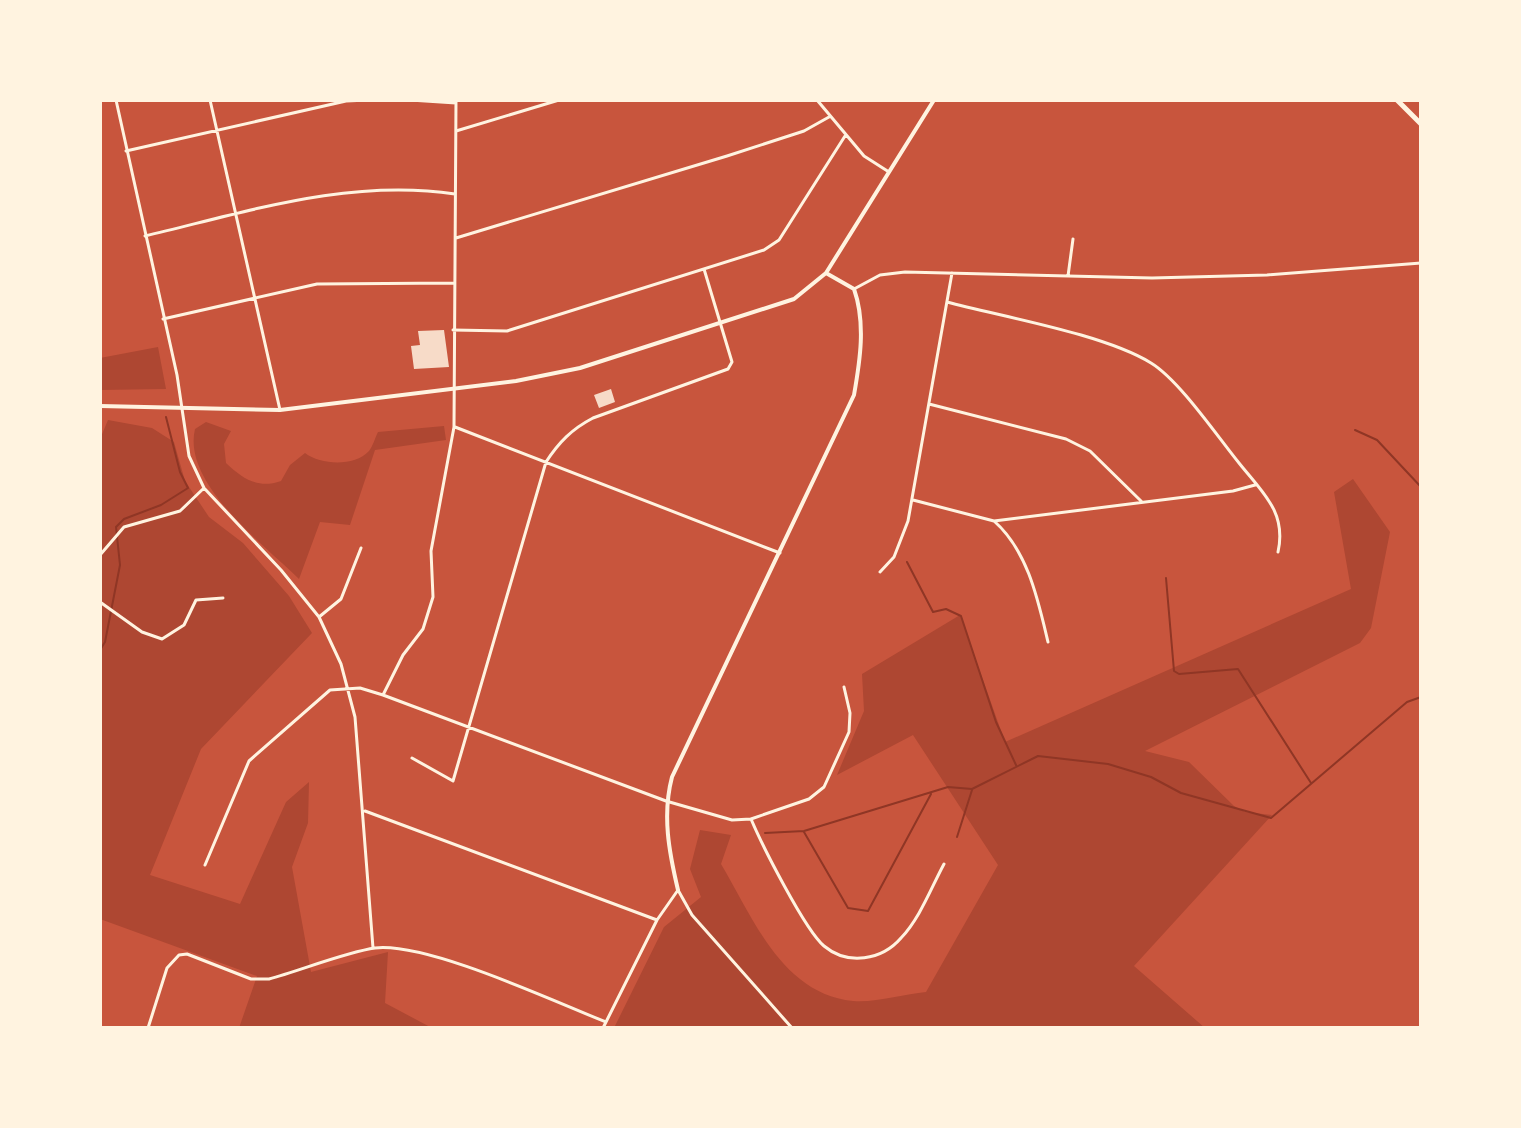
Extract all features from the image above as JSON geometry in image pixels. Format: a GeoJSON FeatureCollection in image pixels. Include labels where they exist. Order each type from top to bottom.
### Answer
{"type":"FeatureCollection","features":[{"type":"Feature","properties":{"kind":"main road"},"geometry":{"type":"LineString","coordinates":[[1397,100],[1421,124]]}},
{"type":"Feature","properties":{"kind":"street"},"geometry":{"type":"LineString","coordinates":[[116,100],[177,375],[189,456],[204,488],[281,570],[319,617],[348,687],[355,717],[373,948]]}},
{"type":"Feature","properties":{"kind":"street"},"geometry":{"type":"LineString","coordinates":[[210,100],[280,410]]}},
{"type":"Feature","properties":{"kind":"street"},"geometry":{"type":"LineString","coordinates":[[126,151],[346,101],[368,100]]}},
{"type":"Feature","properties":{"kind":"street"},"geometry":{"type":"LineString","coordinates":[[383,695],[403,655],[430,615],[431,551],[454,427],[456,101],[410,100]]}},
{"type":"Feature","properties":{"kind":"street"},"geometry":{"type":"LineString","coordinates":[[456,131],[559,100]]}},
{"type":"Feature","properties":{"kind":"street"},"geometry":{"type":"LineString","coordinates":[[817,100],[864,156],[889,172]]}},
{"type":"Feature","properties":{"kind":"street"},"geometry":{"type":"LineString","coordinates":[[100,406],[280,410],[453,390],[580,368],[794,299],[826,273],[934,100]]}},
{"type":"Feature","properties":{"kind":"street"},"geometry":{"type":"LineString","coordinates":[[454,238],[753,148],[804,131],[829,117]]}},
{"type":"Feature","properties":{"kind":"street"},"geometry":{"type":"LineString","coordinates":[[453,330],[507,331],[764,250],[779,240],[845,136]]}},
{"type":"Feature","properties":{"kind":"street"},"geometry":{"type":"LineString","coordinates":[[145,236],[345,190],[430,190],[455,194]]}},
{"type":"Feature","properties":{"kind":"street"},"geometry":{"type":"LineString","coordinates":[[1068,276],[1073,239]]}},
{"type":"Feature","properties":{"kind":"street"},"geometry":{"type":"LineString","coordinates":[[854,289],[893,273],[1267,275],[1421,263]]}},
{"type":"Feature","properties":{"kind":"street"},"geometry":{"type":"LineString","coordinates":[[412,758],[453,781],[546,462],[575,428],[593,418],[728,369],[732,362],[704,269]]}},
{"type":"Feature","properties":{"kind":"street"},"geometry":{"type":"LineString","coordinates":[[792,1028],[692,915],[678,890],[669,845],[666,801],[672,777],[854,395],[860,360],[860,322],[854,289],[826,273]]}},
{"type":"Feature","properties":{"kind":"street"},"geometry":{"type":"LineString","coordinates":[[880,572],[894,557],[901,543],[913,500],[952,273]]}},
{"type":"Feature","properties":{"kind":"street"},"geometry":{"type":"LineString","coordinates":[[163,319],[346,281],[454,283]]}},
{"type":"Feature","properties":{"kind":"street"},"geometry":{"type":"LineString","coordinates":[[947,302],[1099,342],[1152,363],[1188,401],[1275,507],[1283,533],[1278,552]]}},
{"type":"Feature","properties":{"kind":"street"},"geometry":{"type":"LineString","coordinates":[[929,404],[1066,439],[1090,451],[1141,501]]}},
{"type":"Feature","properties":{"kind":"street"},"geometry":{"type":"LineString","coordinates":[[454,427],[780,553]]}},
{"type":"Feature","properties":{"kind":"street"},"geometry":{"type":"LineString","coordinates":[[913,500],[994,521],[1046,517],[1141,501],[1233,491],[1255,485]]}},
{"type":"Feature","properties":{"kind":"street"},"geometry":{"type":"LineString","coordinates":[[100,555],[124,527],[180,511],[204,488]]}},
{"type":"Feature","properties":{"kind":"street"},"geometry":{"type":"LineString","coordinates":[[994,521],[1004,530],[1030,579],[1048,642]]}},
{"type":"Feature","properties":{"kind":"street"},"geometry":{"type":"LineString","coordinates":[[319,617],[341,599],[361,548]]}},
{"type":"Feature","properties":{"kind":"street"},"geometry":{"type":"LineString","coordinates":[[100,602],[142,632],[162,639],[184,625],[196,600],[223,598]]}},
{"type":"Feature","properties":{"kind":"street"},"geometry":{"type":"LineString","coordinates":[[205,865],[249,761],[330,690],[348,687],[383,695],[713,817],[751,819],[809,799],[824,787],[849,732],[850,713],[844,687]]}},
{"type":"Feature","properties":{"kind":"street"},"geometry":{"type":"LineString","coordinates":[[364,811],[657,920]]}},
{"type":"Feature","properties":{"kind":"street"},"geometry":{"type":"LineString","coordinates":[[751,819],[823,946],[842,956],[861,959],[882,955],[902,938],[944,864]]}},
{"type":"Feature","properties":{"kind":"street"},"geometry":{"type":"LineString","coordinates":[[603,1028],[657,920],[678,890]]}},
{"type":"Feature","properties":{"kind":"street"},"geometry":{"type":"LineString","coordinates":[[148,1028],[167,968],[179,955],[187,954],[251,979],[269,979],[373,948],[402,948],[446,961],[606,1022]]}},
{"type":"Feature","properties":{"kind":"shaded area"},"geometry":{"type":"Polygon","coordinates":[[[158,347],[166,389],[100,390],[100,358],[158,347]]]}},
{"type":"Feature","properties":{"kind":"shaded area"},"geometry":{"type":"Polygon","coordinates":[[[108,420],[152,428],[174,442],[185,481],[209,517],[243,543],[289,596],[312,633],[201,749],[150,875],[240,904],[286,802],[309,782],[308,823],[292,867],[311,972],[388,952],[385,1003],[432,1028],[239,1028],[257,976],[100,919],[100,439],[108,420]]]}},
{"type":"Feature","properties":{"kind":"shaded area"},"geometry":{"type":"Polygon","coordinates":[[[206,422],[231,431],[224,444],[226,463],[245,478],[265,484],[281,481],[290,465],[305,453],[328,462],[355,460],[369,451],[378,432],[444,426],[446,440],[375,450],[350,525],[320,522],[299,579],[247,530],[213,491],[194,450],[195,429],[206,422]]]}},
{"type":"Feature","properties":{"kind":"shaded area"},"geometry":{"type":"Polygon","coordinates":[[[1353,479],[1390,532],[1371,628],[1360,643],[1145,751],[1189,762],[1234,806],[1245,812],[1272,815],[1134,966],[1205,1028],[614,1028],[664,927],[701,897],[690,869],[700,830],[731,835],[721,864],[772,950],[788,969],[807,984],[828,995],[853,1001],[926,992],[998,865],[913,735],[837,775],[864,711],[862,674],[960,615],[1005,742],[1351,589],[1334,492],[1353,479]]]}},
{"type":"Feature","properties":{"kind":"building"},"geometry":{"type":"Polygon","coordinates":[[[444,330],[449,367],[414,369],[411,346],[420,345],[418,331],[444,330]]]}},
{"type":"Feature","properties":{"kind":"building"},"geometry":{"type":"Polygon","coordinates":[[[611,389],[615,402],[599,408],[594,395],[611,389]]]}},
{"type":"Feature","properties":{"kind":"waterway"},"geometry":{"type":"LineString","coordinates":[[100,650],[105,642],[120,565],[116,527],[124,519],[161,505],[188,488],[180,472],[166,417]]}},
{"type":"Feature","properties":{"kind":"waterway"},"geometry":{"type":"LineString","coordinates":[[1355,430],[1377,440],[1421,487]]}},
{"type":"Feature","properties":{"kind":"waterway"},"geometry":{"type":"LineString","coordinates":[[907,562],[933,612],[946,609],[961,616],[996,722],[1016,765]]}},
{"type":"Feature","properties":{"kind":"waterway"},"geometry":{"type":"LineString","coordinates":[[1166,578],[1174,671],[1179,674],[1238,669],[1311,783]]}},
{"type":"Feature","properties":{"kind":"waterway"},"geometry":{"type":"LineString","coordinates":[[765,833],[804,831],[948,787],[972,789],[1038,756],[1108,764],[1151,777],[1181,793],[1271,818],[1407,702],[1421,697]]}},
{"type":"Feature","properties":{"kind":"waterway"},"geometry":{"type":"LineString","coordinates":[[957,837],[972,790]]}},
{"type":"Feature","properties":{"kind":"waterway"},"geometry":{"type":"LineString","coordinates":[[804,832],[848,908],[868,911],[931,794]]}}]}
